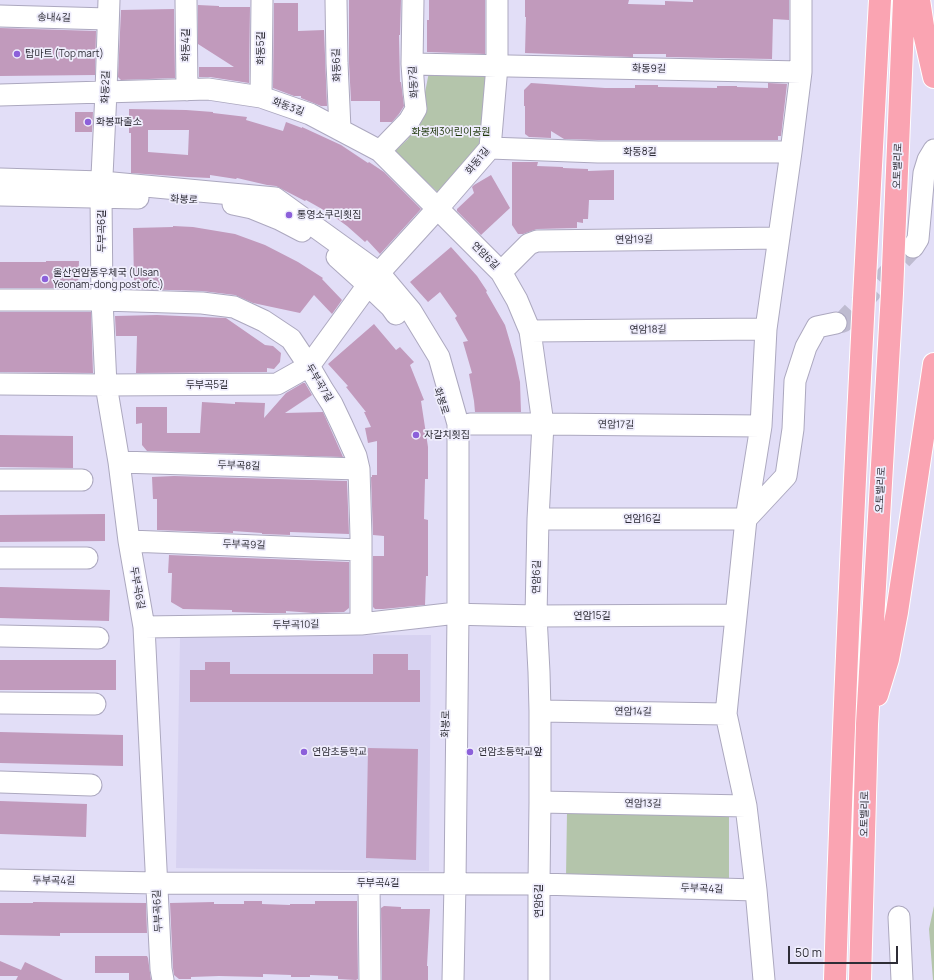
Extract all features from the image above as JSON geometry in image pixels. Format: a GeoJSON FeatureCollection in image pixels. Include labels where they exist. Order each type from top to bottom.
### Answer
{"type":"FeatureCollection","features":[{"type":"Feature","properties":{"kind":"highway"},"geometry":{"type":"LineString","coordinates":[[835,980],[840,822],[860,368],[880,0]]}},
{"type":"Feature","properties":{"kind":"highway","name":"오토밸리로"},"geometry":{"type":"LineString","coordinates":[[860,980],[867,724],[892,293],[904,0]]}},
{"type":"Feature","properties":{"kind":"highway"},"geometry":{"type":"LineString","coordinates":[[919,0],[924,33],[934,77]]}},
{"type":"Feature","properties":{"kind":"highway"},"geometry":{"type":"LineString","coordinates":[[867,724],[888,659],[894,628],[934,364]]}},
{"type":"Feature","properties":{"kind":"street","name":"화동4길"},"geometry":{"type":"LineString","coordinates":[[186,0],[187,90]]}},
{"type":"Feature","properties":{"kind":"street","name":"화동5길"},"geometry":{"type":"LineString","coordinates":[[261,97],[262,0]]}},
{"type":"Feature","properties":{"kind":"street","name":"화동6길"},"geometry":{"type":"LineString","coordinates":[[336,0],[340,129]]}},
{"type":"Feature","properties":{"kind":"street","name":"화동7길"},"geometry":{"type":"LineString","coordinates":[[380,151],[409,121],[416,109],[412,64],[413,0]]}},
{"type":"Feature","properties":{"kind":"street","name":"화동1길"},"geometry":{"type":"LineString","coordinates":[[374,279],[490,148],[497,66],[497,0]]}},
{"type":"Feature","properties":{"kind":"street"},"geometry":{"type":"LineString","coordinates":[[764,980],[756,890],[746,806],[726,714],[746,520],[761,426],[766,329],[801,72],[801,0]]}},
{"type":"Feature","properties":{"kind":"street","name":"송내4길"},"geometry":{"type":"LineString","coordinates":[[0,16],[108,10]]}},
{"type":"Feature","properties":{"kind":"street","name":"화동2길"},"geometry":{"type":"LineString","coordinates":[[102,190],[108,10]]}},
{"type":"Feature","properties":{"kind":"street","name":"화동9길"},"geometry":{"type":"LineString","coordinates":[[412,64],[801,72]]}},
{"type":"Feature","properties":{"kind":"street","name":"화동3길"},"geometry":{"type":"LineString","coordinates":[[0,94],[208,89],[261,97],[310,114],[380,151],[438,208]]}},
{"type":"Feature","properties":{"kind":"street","name":"화동8길"},"geometry":{"type":"LineString","coordinates":[[490,148],[598,152],[791,152]]}},
{"type":"Feature","properties":{"kind":"street"},"geometry":{"type":"LineString","coordinates":[[913,247],[918,239],[924,173],[928,160],[934,150]]}},
{"type":"Feature","properties":{"kind":"street"},"geometry":{"type":"LineString","coordinates":[[0,178],[102,190]]}},
{"type":"Feature","properties":{"kind":"street","name":"화봉로"},"geometry":{"type":"LineString","coordinates":[[0,195],[102,190],[222,203],[252,208],[279,219],[308,234],[338,257],[374,279],[391,307],[417,343],[426,361],[449,425],[452,614]]}},
{"type":"Feature","properties":{"kind":"street","name":"두부곡6길"},"geometry":{"type":"LineString","coordinates":[[102,190],[102,300],[106,385],[119,462],[129,540],[144,627],[161,969],[163,980]]}},
{"type":"Feature","properties":{"kind":"street","name":"연암6길"},"geometry":{"type":"LineString","coordinates":[[438,208],[501,272],[517,300],[530,331],[543,424],[538,519],[536,616],[540,711],[538,884],[540,980]]}},
{"type":"Feature","properties":{"kind":"street","name":"연암19길"},"geometry":{"type":"LineString","coordinates":[[501,272],[529,244],[537,241],[779,238]]}},
{"type":"Feature","properties":{"kind":"street"},"geometry":{"type":"LineString","coordinates":[[374,279],[411,311],[439,357],[458,424],[452,614],[449,884],[453,980]]}},
{"type":"Feature","properties":{"kind":"street","name":"두부곡5길"},"geometry":{"type":"LineString","coordinates":[[0,384],[277,384],[310,366],[374,279]]}},
{"type":"Feature","properties":{"kind":"street","name":"두부곡7길"},"geometry":{"type":"LineString","coordinates":[[0,300],[102,300],[202,303],[234,307],[264,321],[291,339],[310,366],[332,404],[356,456],[359,469],[361,624]]}},
{"type":"Feature","properties":{"kind":"street"},"geometry":{"type":"LineString","coordinates":[[746,520],[786,476],[793,429],[795,381],[806,347],[817,327],[836,323]]}},
{"type":"Feature","properties":{"kind":"street","name":"연암18길"},"geometry":{"type":"LineString","coordinates":[[530,331],[766,329]]}},
{"type":"Feature","properties":{"kind":"street","name":"연암17길"},"geometry":{"type":"LineString","coordinates":[[470,424],[761,426]]}},
{"type":"Feature","properties":{"kind":"street","name":"두부곡8길"},"geometry":{"type":"LineString","coordinates":[[119,462],[359,469]]}},
{"type":"Feature","properties":{"kind":"street"},"geometry":{"type":"LineString","coordinates":[[0,480],[82,480]]}},
{"type":"Feature","properties":{"kind":"street","name":"연암16길"},"geometry":{"type":"LineString","coordinates":[[538,519],[746,520]]}},
{"type":"Feature","properties":{"kind":"street","name":"두부곡9길"},"geometry":{"type":"LineString","coordinates":[[129,540],[360,550]]}},
{"type":"Feature","properties":{"kind":"street"},"geometry":{"type":"LineString","coordinates":[[0,558],[87,558]]}},
{"type":"Feature","properties":{"kind":"street","name":"연암15길"},"geometry":{"type":"LineString","coordinates":[[452,614],[536,616],[736,616]]}},
{"type":"Feature","properties":{"kind":"street","name":"두부곡10길"},"geometry":{"type":"LineString","coordinates":[[144,627],[361,624],[452,614]]}},
{"type":"Feature","properties":{"kind":"street"},"geometry":{"type":"LineString","coordinates":[[0,636],[98,638]]}},
{"type":"Feature","properties":{"kind":"street"},"geometry":{"type":"LineString","coordinates":[[0,703],[95,704]]}},
{"type":"Feature","properties":{"kind":"street","name":"연암14길"},"geometry":{"type":"LineString","coordinates":[[540,711],[726,714]]}},
{"type":"Feature","properties":{"kind":"street"},"geometry":{"type":"LineString","coordinates":[[0,782],[91,785]]}},
{"type":"Feature","properties":{"kind":"street","name":"연암13길"},"geometry":{"type":"LineString","coordinates":[[540,802],[746,806]]}},
{"type":"Feature","properties":{"kind":"street","name":"두부곡4길"},"geometry":{"type":"LineString","coordinates":[[0,880],[157,883],[538,884],[756,890]]}},
{"type":"Feature","properties":{"kind":"street"},"geometry":{"type":"LineString","coordinates":[[369,884],[370,980]]}},
{"type":"Feature","properties":{"kind":"street"},"geometry":{"type":"LineString","coordinates":[[442,980],[449,884]]}},
{"type":"Feature","properties":{"kind":"street"},"geometry":{"type":"LineString","coordinates":[[899,917],[902,980]]}},
{"type":"Feature","properties":{"kind":"shaded area","name":"연암초등학교"},"geometry":{"type":"Polygon","coordinates":[[[431,635],[429,871],[176,868],[180,636],[431,635]]]}},
{"type":"Feature","properties":{"kind":"green space","name":"화봉제3어린이공원"},"geometry":{"type":"Polygon","coordinates":[[[429,72],[492,74],[485,148],[441,195],[394,152],[408,139],[421,113],[429,72]]]}},
{"type":"Feature","properties":{"kind":"green space"},"geometry":{"type":"Polygon","coordinates":[[[567,812],[729,814],[729,879],[566,877],[567,812]]]}},
{"type":"Feature","properties":{"kind":"green space"},"geometry":{"type":"Polygon","coordinates":[[[934,906],[934,980],[933,980],[929,929],[934,906]]]}},
{"type":"Feature","properties":{"kind":"building"},"geometry":{"type":"Polygon","coordinates":[[[349,0],[401,0],[399,35],[400,82],[404,106],[392,122],[380,122],[380,101],[351,101],[349,63],[349,0]]]}},
{"type":"Feature","properties":{"kind":"building"},"geometry":{"type":"Polygon","coordinates":[[[429,0],[485,0],[485,54],[427,52],[427,20],[429,20],[429,0]]]}},
{"type":"Feature","properties":{"kind":"building"},"geometry":{"type":"Polygon","coordinates":[[[525,0],[629,0],[628,4],[665,5],[665,1],[693,2],[693,0],[789,0],[789,20],[773,19],[772,59],[666,57],[666,54],[633,54],[633,57],[525,53],[525,0]]]}},
{"type":"Feature","properties":{"kind":"building"},"geometry":{"type":"Polygon","coordinates":[[[274,3],[298,3],[298,31],[324,30],[327,106],[321,106],[301,98],[301,96],[294,96],[273,88],[274,3]]]}},
{"type":"Feature","properties":{"kind":"building"},"geometry":{"type":"Polygon","coordinates":[[[198,5],[250,7],[249,83],[210,77],[199,77],[199,67],[234,67],[198,44],[198,5]]]}},
{"type":"Feature","properties":{"kind":"building"},"geometry":{"type":"Polygon","coordinates":[[[174,9],[175,78],[121,80],[118,77],[121,10],[174,9]]]}},
{"type":"Feature","properties":{"kind":"building"},"geometry":{"type":"Polygon","coordinates":[[[0,28],[96,31],[95,75],[0,76],[0,28]]]}},
{"type":"Feature","properties":{"kind":"building"},"geometry":{"type":"Polygon","coordinates":[[[531,83],[605,88],[635,88],[635,85],[658,85],[658,87],[717,88],[717,86],[737,86],[768,88],[768,83],[787,84],[781,136],[778,136],[778,140],[598,140],[564,139],[551,131],[551,138],[529,137],[525,134],[524,90],[531,83]]]}},
{"type":"Feature","properties":{"kind":"building"},"geometry":{"type":"Polygon","coordinates":[[[129,109],[213,112],[247,117],[246,120],[283,131],[286,122],[302,127],[341,145],[368,163],[369,162],[384,172],[421,209],[380,254],[367,240],[365,242],[329,213],[276,186],[237,178],[210,175],[210,178],[131,173],[131,133],[129,133],[129,109]],[[148,130],[148,152],[188,155],[189,130],[148,130]]]}},
{"type":"Feature","properties":{"kind":"building","name":"화봉파출소"},"geometry":{"type":"Polygon","coordinates":[[[75,112],[93,112],[92,132],[75,132],[75,112]]]}},
{"type":"Feature","properties":{"kind":"building"},"geometry":{"type":"Polygon","coordinates":[[[512,162],[538,162],[537,166],[588,169],[588,171],[614,170],[614,200],[589,200],[588,219],[583,219],[583,223],[577,222],[577,228],[537,229],[523,234],[518,234],[512,225],[512,162]]]}},
{"type":"Feature","properties":{"kind":"building"},"geometry":{"type":"Polygon","coordinates":[[[491,175],[510,208],[481,235],[457,211],[457,209],[474,193],[472,187],[474,185],[491,175]]]}},
{"type":"Feature","properties":{"kind":"building"},"geometry":{"type":"Polygon","coordinates":[[[173,226],[193,227],[235,234],[265,245],[298,262],[323,278],[322,279],[342,300],[332,314],[314,295],[300,313],[253,303],[235,295],[202,291],[137,289],[134,282],[133,228],[173,226]]]}},
{"type":"Feature","properties":{"kind":"building"},"geometry":{"type":"Polygon","coordinates":[[[451,247],[477,276],[487,291],[486,292],[505,325],[520,382],[521,412],[475,412],[469,374],[472,373],[463,342],[468,341],[455,318],[457,316],[440,292],[428,302],[410,282],[451,247]]]}},
{"type":"Feature","properties":{"kind":"building"},"geometry":{"type":"Polygon","coordinates":[[[79,261],[78,288],[0,288],[0,262],[79,261]]]}},
{"type":"Feature","properties":{"kind":"building"},"geometry":{"type":"Polygon","coordinates":[[[0,312],[91,312],[93,373],[0,372],[0,312]]]}},
{"type":"Feature","properties":{"kind":"building"},"geometry":{"type":"Polygon","coordinates":[[[157,315],[226,318],[265,345],[273,346],[281,353],[280,362],[274,369],[267,368],[267,372],[136,373],[137,336],[116,336],[115,316],[157,315]]]}},
{"type":"Feature","properties":{"kind":"building"},"geometry":{"type":"Polygon","coordinates":[[[374,324],[396,350],[400,347],[414,362],[410,365],[424,400],[421,401],[428,447],[428,479],[425,479],[424,519],[428,520],[428,576],[426,576],[425,605],[383,609],[375,609],[373,607],[373,556],[384,556],[384,536],[373,535],[371,477],[372,475],[377,475],[377,441],[368,443],[365,428],[371,427],[364,412],[366,412],[346,387],[348,386],[328,364],[374,324]]]}},
{"type":"Feature","properties":{"kind":"building"},"geometry":{"type":"Polygon","coordinates":[[[305,383],[312,395],[285,413],[323,412],[343,457],[147,451],[142,445],[142,423],[136,424],[136,407],[167,407],[167,433],[200,433],[202,402],[235,404],[235,402],[265,403],[264,418],[286,393],[305,383]]]}},
{"type":"Feature","properties":{"kind":"building"},"geometry":{"type":"Polygon","coordinates":[[[0,435],[73,436],[73,468],[0,467],[0,435]]]}},
{"type":"Feature","properties":{"kind":"building"},"geometry":{"type":"Polygon","coordinates":[[[174,476],[347,481],[349,534],[290,532],[290,535],[233,531],[233,533],[157,530],[157,499],[153,499],[152,477],[174,476]]]}},
{"type":"Feature","properties":{"kind":"building"},"geometry":{"type":"Polygon","coordinates":[[[105,514],[105,541],[0,542],[0,515],[105,514]]]}},
{"type":"Feature","properties":{"kind":"building"},"geometry":{"type":"Polygon","coordinates":[[[169,555],[349,562],[349,608],[344,612],[313,613],[286,611],[286,613],[232,612],[232,610],[183,609],[171,602],[172,573],[168,573],[169,555]]]}},
{"type":"Feature","properties":{"kind":"building"},"geometry":{"type":"Polygon","coordinates":[[[0,587],[110,590],[109,621],[0,618],[0,587]]]}},
{"type":"Feature","properties":{"kind":"building"},"geometry":{"type":"Polygon","coordinates":[[[373,654],[408,654],[408,670],[420,670],[420,702],[190,702],[190,670],[205,670],[205,662],[230,662],[230,674],[373,674],[373,654]]]}},
{"type":"Feature","properties":{"kind":"building"},"geometry":{"type":"Polygon","coordinates":[[[0,660],[116,660],[116,690],[0,690],[0,660]]]}},
{"type":"Feature","properties":{"kind":"building"},"geometry":{"type":"Polygon","coordinates":[[[0,732],[123,735],[123,766],[0,763],[0,732]]]}},
{"type":"Feature","properties":{"kind":"building"},"geometry":{"type":"Polygon","coordinates":[[[368,748],[418,749],[416,860],[366,858],[368,748]]]}},
{"type":"Feature","properties":{"kind":"building"},"geometry":{"type":"Polygon","coordinates":[[[0,801],[87,804],[86,837],[0,834],[0,801]]]}},
{"type":"Feature","properties":{"kind":"building"},"geometry":{"type":"Polygon","coordinates":[[[244,901],[262,901],[262,904],[290,905],[315,904],[315,901],[357,901],[358,979],[338,979],[338,976],[310,975],[310,977],[291,977],[291,975],[263,974],[263,977],[219,976],[179,979],[174,975],[170,903],[214,902],[214,904],[244,904],[244,901]]]}},
{"type":"Feature","properties":{"kind":"building"},"geometry":{"type":"Polygon","coordinates":[[[0,903],[146,903],[147,933],[60,933],[60,936],[0,935],[0,903]]]}},
{"type":"Feature","properties":{"kind":"building"},"geometry":{"type":"Polygon","coordinates":[[[384,906],[401,907],[401,909],[430,909],[427,966],[428,980],[382,980],[381,908],[384,906]]]}},
{"type":"Feature","properties":{"kind":"building"},"geometry":{"type":"Polygon","coordinates":[[[95,956],[147,956],[151,980],[129,980],[129,973],[95,973],[95,956]]]}},
{"type":"Feature","properties":{"kind":"building"},"geometry":{"type":"Polygon","coordinates":[[[0,961],[21,970],[25,962],[63,980],[16,980],[18,976],[0,976],[0,961]]]}},
{"type":"Feature","properties":{"kind":"tunnel"},"geometry":{"type":"LineString","coordinates":[[836,323],[843,322],[913,247]]}},
{"type":"Feature","properties":{"kind":"place","name":"탑마트 (Top mart)"},"geometry":{"type":"Point","coordinates":[17,54]}},
{"type":"Feature","properties":{"kind":"place","name":"화봉파출소"},"geometry":{"type":"Point","coordinates":[88,122]}},
{"type":"Feature","properties":{"kind":"place","name":"통영소쿠리횟집"},"geometry":{"type":"Point","coordinates":[289,215]}},
{"type":"Feature","properties":{"kind":"place","name":"울산연암동우체국 (Ulsan Yeonam-dong post ofc.)"},"geometry":{"type":"Point","coordinates":[45,279]}},
{"type":"Feature","properties":{"kind":"place","name":"자갈치횟집"},"geometry":{"type":"Point","coordinates":[416,435]}},
{"type":"Feature","properties":{"kind":"place","name":"연암초등학교"},"geometry":{"type":"Point","coordinates":[304,752]}},
{"type":"Feature","properties":{"kind":"place","name":"연암초등학교앞"},"geometry":{"type":"Point","coordinates":[470,752]}}]}
